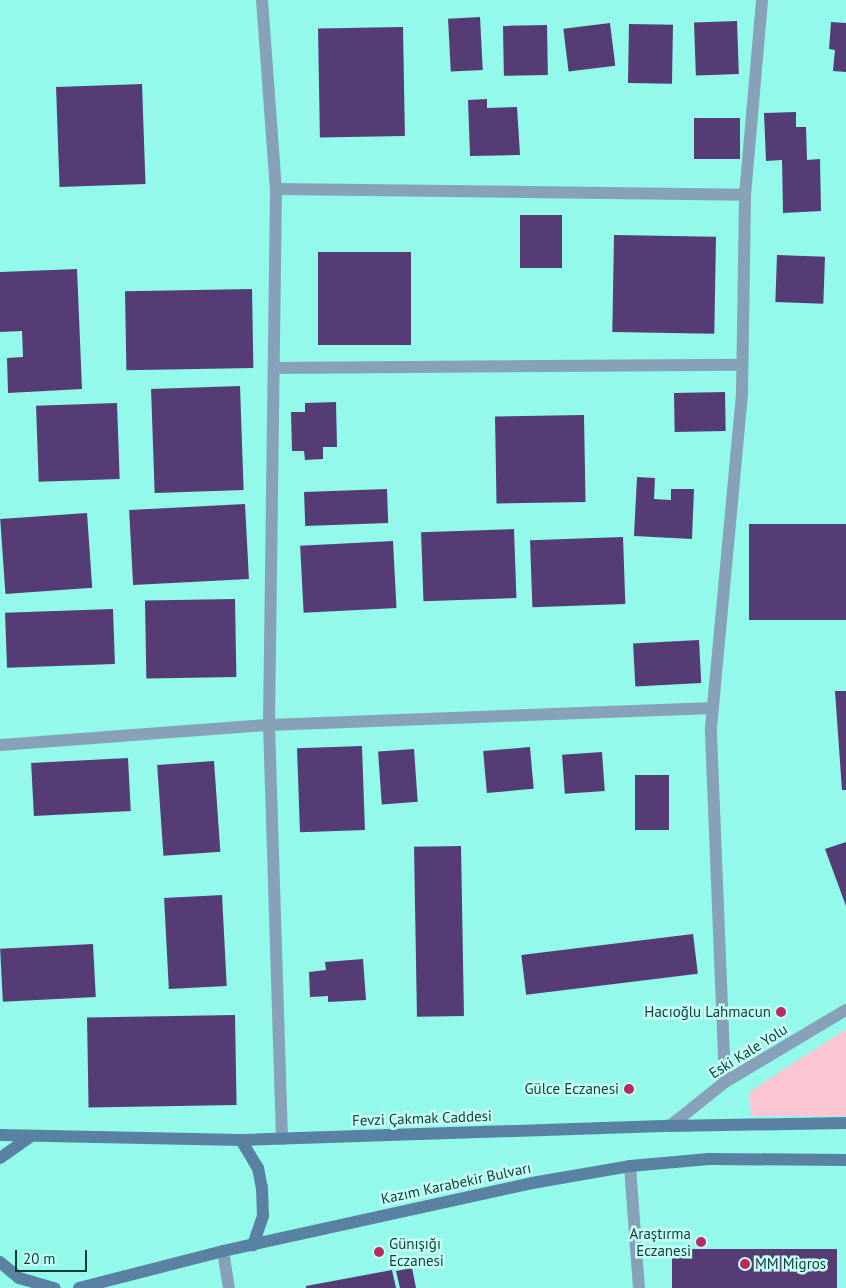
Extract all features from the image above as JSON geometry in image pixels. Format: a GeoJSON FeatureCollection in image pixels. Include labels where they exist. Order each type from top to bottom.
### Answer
{"type":"FeatureCollection","features":[{"type":"Feature","properties":{"kind":"main road","name":"Fevzi Çakmak Caddesi"},"geometry":{"type":"LineString","coordinates":[[0,1135],[241,1140],[670,1126],[846,1123]]}},
{"type":"Feature","properties":{"kind":"main road"},"geometry":{"type":"LineString","coordinates":[[0,1158],[31,1136]]}},
{"type":"Feature","properties":{"kind":"main road"},"geometry":{"type":"LineString","coordinates":[[241,1140],[258,1168],[262,1188],[262,1216],[253,1245]]}},
{"type":"Feature","properties":{"kind":"main road","name":"Kazım Karabekir Bulvarı"},"geometry":{"type":"LineString","coordinates":[[79,1288],[223,1251],[532,1183],[630,1166],[709,1159],[846,1160]]}},
{"type":"Feature","properties":{"kind":"main road"},"geometry":{"type":"LineString","coordinates":[[0,1262],[20,1278],[55,1288]]}},
{"type":"Feature","properties":{"kind":"street"},"geometry":{"type":"LineString","coordinates":[[262,0],[276,189],[269,725],[282,1139]]}},
{"type":"Feature","properties":{"kind":"street"},"geometry":{"type":"LineString","coordinates":[[725,1082],[713,708],[742,365],[745,194],[762,0]]}},
{"type":"Feature","properties":{"kind":"street"},"geometry":{"type":"LineString","coordinates":[[276,189],[745,194]]}},
{"type":"Feature","properties":{"kind":"street"},"geometry":{"type":"LineString","coordinates":[[274,368],[742,365]]}},
{"type":"Feature","properties":{"kind":"street"},"geometry":{"type":"LineString","coordinates":[[0,745],[269,725],[713,708]]}},
{"type":"Feature","properties":{"kind":"street","name":"Eski Kale Yolu"},"geometry":{"type":"LineString","coordinates":[[670,1126],[725,1082],[846,1010]]}},
{"type":"Feature","properties":{"kind":"street"},"geometry":{"type":"LineString","coordinates":[[630,1166],[639,1288]]}},
{"type":"Feature","properties":{"kind":"street"},"geometry":{"type":"LineString","coordinates":[[223,1251],[229,1288]]}},
{"type":"Feature","properties":{"kind":"shaded area"},"geometry":{"type":"Polygon","coordinates":[[[846,1029],[846,1116],[751,1116],[749,1092],[846,1029]]]}},
{"type":"Feature","properties":{"kind":"building"},"geometry":{"type":"Polygon","coordinates":[[[480,17],[483,70],[451,72],[448,19],[480,17]]]}},
{"type":"Feature","properties":{"kind":"building"},"geometry":{"type":"Polygon","coordinates":[[[737,21],[739,74],[696,75],[694,23],[737,21]]]}},
{"type":"Feature","properties":{"kind":"building"},"geometry":{"type":"Polygon","coordinates":[[[831,22],[846,23],[846,72],[833,71],[835,50],[829,49],[831,22]]]}},
{"type":"Feature","properties":{"kind":"building"},"geometry":{"type":"Polygon","coordinates":[[[610,23],[615,66],[569,71],[563,29],[610,23]]]}},
{"type":"Feature","properties":{"kind":"building"},"geometry":{"type":"Polygon","coordinates":[[[629,24],[673,25],[672,84],[628,83],[629,24]]]}},
{"type":"Feature","properties":{"kind":"building"},"geometry":{"type":"Polygon","coordinates":[[[547,25],[548,75],[504,76],[503,26],[547,25]]]}},
{"type":"Feature","properties":{"kind":"building"},"geometry":{"type":"Polygon","coordinates":[[[403,27],[405,136],[320,137],[318,28],[403,27]]]}},
{"type":"Feature","properties":{"kind":"building"},"geometry":{"type":"Polygon","coordinates":[[[142,84],[145,184],[60,187],[56,87],[142,84]]]}},
{"type":"Feature","properties":{"kind":"building"},"geometry":{"type":"Polygon","coordinates":[[[487,99],[487,108],[517,107],[520,155],[470,156],[468,100],[487,99]]]}},
{"type":"Feature","properties":{"kind":"building"},"geometry":{"type":"Polygon","coordinates":[[[796,112],[796,127],[806,127],[807,160],[820,159],[821,211],[783,213],[782,160],[766,161],[764,113],[796,112]]]}},
{"type":"Feature","properties":{"kind":"building"},"geometry":{"type":"Polygon","coordinates":[[[694,118],[740,118],[740,159],[694,159],[694,118]]]}},
{"type":"Feature","properties":{"kind":"building"},"geometry":{"type":"Polygon","coordinates":[[[520,215],[562,215],[562,268],[520,268],[520,215]]]}},
{"type":"Feature","properties":{"kind":"building"},"geometry":{"type":"Polygon","coordinates":[[[614,235],[716,237],[714,334],[612,332],[614,235]]]}},
{"type":"Feature","properties":{"kind":"building"},"geometry":{"type":"Polygon","coordinates":[[[318,252],[411,252],[411,345],[318,345],[318,252]]]}},
{"type":"Feature","properties":{"kind":"building"},"geometry":{"type":"Polygon","coordinates":[[[777,255],[825,257],[823,304],[775,302],[777,255]]]}},
{"type":"Feature","properties":{"kind":"building"},"geometry":{"type":"Polygon","coordinates":[[[77,269],[82,389],[8,393],[7,358],[23,357],[22,331],[0,332],[0,272],[77,269]]]}},
{"type":"Feature","properties":{"kind":"building"},"geometry":{"type":"Polygon","coordinates":[[[252,289],[253,368],[126,370],[125,291],[252,289]]]}},
{"type":"Feature","properties":{"kind":"building"},"geometry":{"type":"Polygon","coordinates":[[[240,386],[244,490],[155,493],[151,389],[240,386]]]}},
{"type":"Feature","properties":{"kind":"building"},"geometry":{"type":"Polygon","coordinates":[[[725,392],[726,431],[675,432],[674,393],[725,392]]]}},
{"type":"Feature","properties":{"kind":"building"},"geometry":{"type":"Polygon","coordinates":[[[336,402],[337,447],[323,447],[323,459],[305,460],[304,451],[292,451],[291,412],[305,412],[305,403],[336,402]]]}},
{"type":"Feature","properties":{"kind":"building"},"geometry":{"type":"Polygon","coordinates":[[[117,403],[120,479],[39,482],[36,406],[117,403]]]}},
{"type":"Feature","properties":{"kind":"building"},"geometry":{"type":"Polygon","coordinates":[[[584,415],[586,502],[497,504],[495,417],[584,415]]]}},
{"type":"Feature","properties":{"kind":"building"},"geometry":{"type":"Polygon","coordinates":[[[637,477],[655,478],[654,499],[671,500],[671,489],[694,489],[692,539],[634,536],[637,477]]]}},
{"type":"Feature","properties":{"kind":"building"},"geometry":{"type":"Polygon","coordinates":[[[387,489],[388,523],[305,526],[304,492],[387,489]]]}},
{"type":"Feature","properties":{"kind":"building"},"geometry":{"type":"Polygon","coordinates":[[[245,504],[249,579],[133,585],[129,510],[245,504]]]}},
{"type":"Feature","properties":{"kind":"building"},"geometry":{"type":"Polygon","coordinates":[[[87,513],[92,588],[5,594],[0,519],[87,513]]]}},
{"type":"Feature","properties":{"kind":"building"},"geometry":{"type":"Polygon","coordinates":[[[749,524],[846,524],[846,620],[749,620],[749,524]]]}},
{"type":"Feature","properties":{"kind":"building"},"geometry":{"type":"Polygon","coordinates":[[[514,529],[516,598],[423,601],[421,532],[514,529]]]}},
{"type":"Feature","properties":{"kind":"building"},"geometry":{"type":"Polygon","coordinates":[[[623,537],[625,604],[532,607],[530,540],[623,537]]]}},
{"type":"Feature","properties":{"kind":"building"},"geometry":{"type":"Polygon","coordinates":[[[393,541],[397,608],[304,613],[300,546],[393,541]]]}},
{"type":"Feature","properties":{"kind":"building"},"geometry":{"type":"Polygon","coordinates":[[[235,599],[236,677],[146,679],[145,601],[235,599]]]}},
{"type":"Feature","properties":{"kind":"building"},"geometry":{"type":"Polygon","coordinates":[[[113,609],[115,664],[7,668],[5,613],[113,609]]]}},
{"type":"Feature","properties":{"kind":"building"},"geometry":{"type":"Polygon","coordinates":[[[699,640],[701,683],[635,686],[633,643],[699,640]]]}},
{"type":"Feature","properties":{"kind":"building"},"geometry":{"type":"Polygon","coordinates":[[[835,691],[846,691],[846,790],[842,790],[835,691]]]}},
{"type":"Feature","properties":{"kind":"building"},"geometry":{"type":"Polygon","coordinates":[[[362,746],[365,830],[300,832],[297,748],[362,746]]]}},
{"type":"Feature","properties":{"kind":"building"},"geometry":{"type":"Polygon","coordinates":[[[530,747],[534,789],[487,793],[483,751],[530,747]]]}},
{"type":"Feature","properties":{"kind":"building"},"geometry":{"type":"Polygon","coordinates":[[[414,749],[418,802],[382,804],[378,752],[414,749]]]}},
{"type":"Feature","properties":{"kind":"building"},"geometry":{"type":"Polygon","coordinates":[[[602,752],[605,791],[565,794],[562,755],[602,752]]]}},
{"type":"Feature","properties":{"kind":"building"},"geometry":{"type":"Polygon","coordinates":[[[128,758],[131,811],[34,816],[31,763],[128,758]]]}},
{"type":"Feature","properties":{"kind":"building"},"geometry":{"type":"Polygon","coordinates":[[[214,761],[220,852],[163,856],[157,765],[214,761]]]}},
{"type":"Feature","properties":{"kind":"building"},"geometry":{"type":"Polygon","coordinates":[[[635,775],[669,775],[669,830],[635,830],[635,775]]]}},
{"type":"Feature","properties":{"kind":"building"},"geometry":{"type":"Polygon","coordinates":[[[846,842],[846,906],[825,849],[846,842]]]}},
{"type":"Feature","properties":{"kind":"building"},"geometry":{"type":"Polygon","coordinates":[[[461,846],[464,1016],[417,1017],[414,847],[461,846]]]}},
{"type":"Feature","properties":{"kind":"building"},"geometry":{"type":"Polygon","coordinates":[[[222,895],[227,986],[169,989],[164,898],[222,895]]]}},
{"type":"Feature","properties":{"kind":"building"},"geometry":{"type":"Polygon","coordinates":[[[693,934],[698,974],[526,995],[521,955],[693,934]]]}},
{"type":"Feature","properties":{"kind":"building"},"geometry":{"type":"Polygon","coordinates":[[[93,944],[96,997],[3,1002],[0,949],[93,944]]]}},
{"type":"Feature","properties":{"kind":"building"},"geometry":{"type":"Polygon","coordinates":[[[363,959],[366,1000],[328,1002],[328,996],[310,997],[309,972],[326,970],[325,962],[363,959]]]}},
{"type":"Feature","properties":{"kind":"building"},"geometry":{"type":"Polygon","coordinates":[[[235,1015],[237,1105],[89,1108],[87,1018],[235,1015]]]}},
{"type":"Feature","properties":{"kind":"building"},"geometry":{"type":"Polygon","coordinates":[[[672,1249],[837,1249],[837,1288],[672,1288],[672,1249]]]}},
{"type":"Feature","properties":{"kind":"building"},"geometry":{"type":"Polygon","coordinates":[[[412,1268],[416,1288],[400,1288],[396,1271],[412,1268]]]}},
{"type":"Feature","properties":{"kind":"building"},"geometry":{"type":"Polygon","coordinates":[[[392,1270],[396,1288],[306,1288],[306,1286],[392,1270]]]}},
{"type":"Feature","properties":{"kind":"place","name":"Hacıoğlu Lahmacun"},"geometry":{"type":"Point","coordinates":[781,1012]}},
{"type":"Feature","properties":{"kind":"place","name":"Gülce Eczanesi"},"geometry":{"type":"Point","coordinates":[629,1089]}},
{"type":"Feature","properties":{"kind":"place","name":"Araştırma Eczanesi"},"geometry":{"type":"Point","coordinates":[701,1242]}},
{"type":"Feature","properties":{"kind":"place","name":"Günışığı Eczanesi"},"geometry":{"type":"Point","coordinates":[379,1252]}},
{"type":"Feature","properties":{"kind":"place","name":"MM Migros"},"geometry":{"type":"Point","coordinates":[745,1264]}}]}
